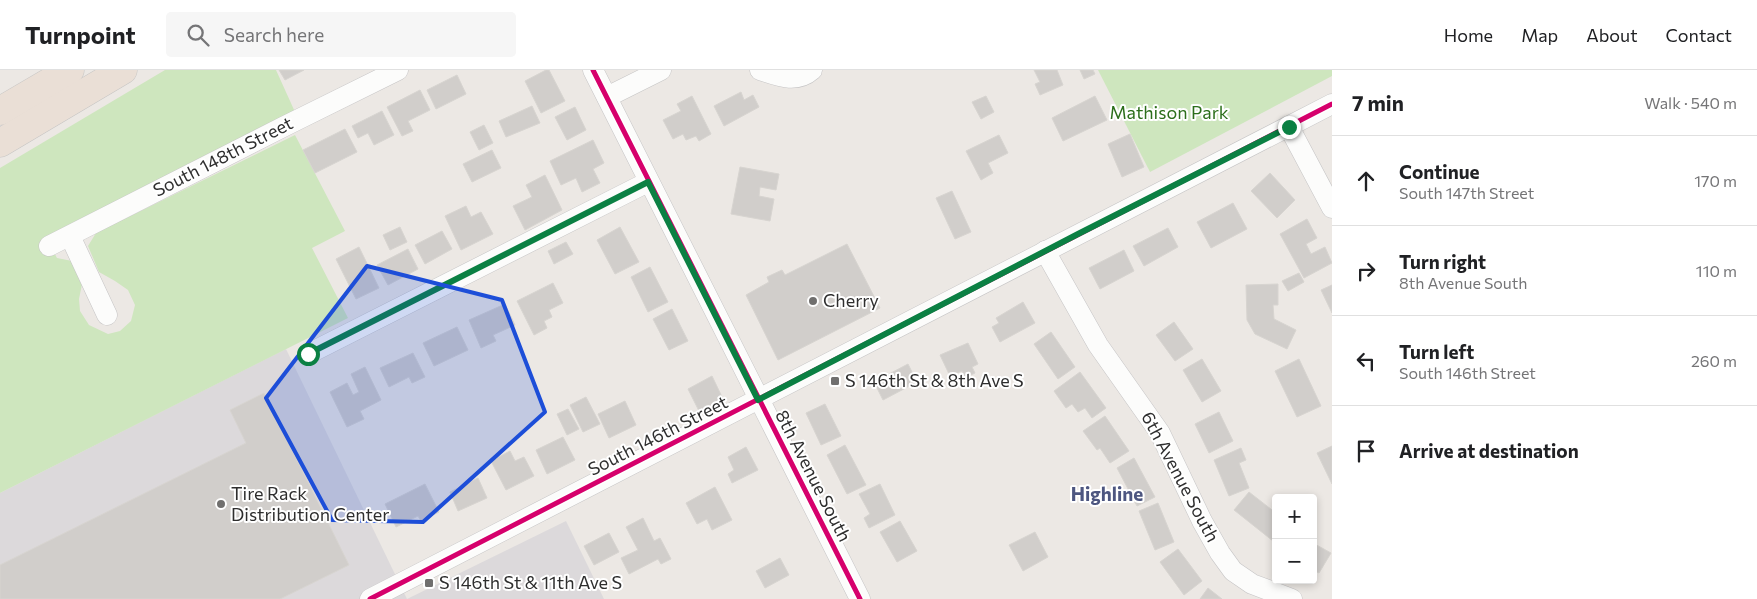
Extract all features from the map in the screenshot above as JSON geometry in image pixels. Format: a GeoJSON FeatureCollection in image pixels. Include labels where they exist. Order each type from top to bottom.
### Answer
{"type":"FeatureCollection","features":[{"type":"Feature","properties":{"kind":"highway"},"geometry":{"type":"LineString","coordinates":[[0,111],[70,70]]}},
{"type":"Feature","properties":{"kind":"highway"},"geometry":{"type":"LineString","coordinates":[[0,143],[123,70]]}},
{"type":"Feature","properties":{"kind":"street","name":"South 148th Street"},"geometry":{"type":"LineString","coordinates":[[49,246],[398,70]]}},
{"type":"Feature","properties":{"kind":"street","name":"8th Avenue South"},"geometry":{"type":"LineString","coordinates":[[593,70],[860,599]]}},
{"type":"Feature","properties":{"kind":"street"},"geometry":{"type":"LineString","coordinates":[[607,97],[662,70]]}},
{"type":"Feature","properties":{"kind":"street"},"geometry":{"type":"LineString","coordinates":[[760,70],[787,79],[799,78],[812,70]]}},
{"type":"Feature","properties":{"kind":"street","name":"South 146th Street"},"geometry":{"type":"LineString","coordinates":[[370,599],[1332,104]]}},
{"type":"Feature","properties":{"kind":"street"},"geometry":{"type":"LineString","coordinates":[[1289,127],[1332,208]]}},
{"type":"Feature","properties":{"kind":"street"},"geometry":{"type":"LineString","coordinates":[[308,354],[648,182]]}},
{"type":"Feature","properties":{"kind":"street"},"geometry":{"type":"LineString","coordinates":[[70,236],[107,315]]}},
{"type":"Feature","properties":{"kind":"street","name":"6th Avenue South"},"geometry":{"type":"LineString","coordinates":[[1045,251],[1098,345],[1160,433],[1202,521],[1220,553],[1233,570],[1252,584],[1292,599]]}},
{"type":"Feature","properties":{"kind":"highlighted area"},"geometry":{"type":"Polygon","coordinates":[[[367,266],[502,300],[545,412],[423,522],[332,520],[266,398],[367,266]]]}},
{"type":"Feature","properties":{"kind":"shaded area"},"geometry":{"type":"Polygon","coordinates":[[[286,349],[407,599],[0,599],[0,493],[286,349]]]}},
{"type":"Feature","properties":{"kind":"shaded area"},"geometry":{"type":"Polygon","coordinates":[[[566,521],[604,599],[407,599],[566,521]]]}},
{"type":"Feature","properties":{"kind":"green space"},"geometry":{"type":"Polygon","coordinates":[[[165,70],[276,70],[295,112],[46,238],[57,258],[72,261],[82,284],[79,299],[80,311],[89,325],[108,334],[120,331],[131,321],[135,305],[128,290],[99,272],[88,246],[96,233],[295,135],[345,231],[312,248],[348,318],[0,493],[0,168],[165,70]]]}},
{"type":"Feature","properties":{"kind":"green space","name":"Mathison Park"},"geometry":{"type":"Polygon","coordinates":[[[1098,70],[1332,70],[1332,76],[1150,172],[1098,70]]]}},
{"type":"Feature","properties":{"kind":"building"},"geometry":{"type":"Polygon","coordinates":[[[279,70],[304,70],[285,80],[279,70]]]}},
{"type":"Feature","properties":{"kind":"building"},"geometry":{"type":"Polygon","coordinates":[[[549,70],[565,101],[541,113],[525,81],[549,70]]]}},
{"type":"Feature","properties":{"kind":"building"},"geometry":{"type":"Polygon","coordinates":[[[1034,70],[1057,70],[1063,85],[1040,95],[1035,84],[1040,82],[1034,70]]]}},
{"type":"Feature","properties":{"kind":"building"},"geometry":{"type":"Polygon","coordinates":[[[1080,70],[1093,70],[1095,74],[1084,79],[1080,70]]]}},
{"type":"Feature","properties":{"kind":"building"},"geometry":{"type":"Polygon","coordinates":[[[457,75],[466,94],[436,109],[427,90],[457,75]]]}},
{"type":"Feature","properties":{"kind":"building"},"geometry":{"type":"Polygon","coordinates":[[[420,90],[430,110],[408,121],[413,131],[402,136],[387,107],[420,90]]]}},
{"type":"Feature","properties":{"kind":"building"},"geometry":{"type":"Polygon","coordinates":[[[741,92],[744,100],[753,95],[759,107],[724,126],[714,106],[741,92]]]}},
{"type":"Feature","properties":{"kind":"building"},"geometry":{"type":"Polygon","coordinates":[[[692,96],[711,134],[699,141],[696,136],[686,140],[683,134],[673,139],[663,120],[681,111],[677,104],[692,96]]]}},
{"type":"Feature","properties":{"kind":"building"},"geometry":{"type":"Polygon","coordinates":[[[986,96],[994,112],[981,119],[972,102],[986,96]]]}},
{"type":"Feature","properties":{"kind":"building"},"geometry":{"type":"Polygon","coordinates":[[[1095,96],[1107,120],[1063,141],[1052,118],[1095,96]]]}},
{"type":"Feature","properties":{"kind":"building"},"geometry":{"type":"Polygon","coordinates":[[[532,106],[540,123],[506,137],[499,121],[532,106]]]}},
{"type":"Feature","properties":{"kind":"building"},"geometry":{"type":"Polygon","coordinates":[[[575,107],[586,130],[567,140],[555,117],[575,107]]]}},
{"type":"Feature","properties":{"kind":"building"},"geometry":{"type":"Polygon","coordinates":[[[382,111],[394,135],[374,145],[368,133],[358,138],[352,126],[382,111]]]}},
{"type":"Feature","properties":{"kind":"building"},"geometry":{"type":"Polygon","coordinates":[[[484,125],[493,143],[479,150],[470,132],[484,125]]]}},
{"type":"Feature","properties":{"kind":"building"},"geometry":{"type":"Polygon","coordinates":[[[345,129],[357,152],[315,173],[303,150],[345,129]]]}},
{"type":"Feature","properties":{"kind":"building"},"geometry":{"type":"Polygon","coordinates":[[[1130,134],[1144,167],[1122,177],[1108,144],[1130,134]]]}},
{"type":"Feature","properties":{"kind":"building"},"geometry":{"type":"Polygon","coordinates":[[[999,135],[1008,153],[988,163],[993,173],[981,180],[966,151],[999,135]]]}},
{"type":"Feature","properties":{"kind":"building"},"geometry":{"type":"Polygon","coordinates":[[[593,140],[604,163],[593,169],[600,183],[582,192],[576,178],[561,185],[550,161],[593,140]]]}},
{"type":"Feature","properties":{"kind":"building"},"geometry":{"type":"Polygon","coordinates":[[[492,150],[501,168],[472,182],[463,164],[492,150]]]}},
{"type":"Feature","properties":{"kind":"building"},"geometry":{"type":"Polygon","coordinates":[[[740,167],[779,174],[776,190],[760,187],[759,196],[774,199],[770,221],[731,214],[740,167]]]}},
{"type":"Feature","properties":{"kind":"building"},"geometry":{"type":"Polygon","coordinates":[[[1270,173],[1295,200],[1277,218],[1251,191],[1270,173]]]}},
{"type":"Feature","properties":{"kind":"building"},"geometry":{"type":"Polygon","coordinates":[[[545,175],[562,210],[525,230],[513,206],[532,197],[526,185],[545,175]]]}},
{"type":"Feature","properties":{"kind":"building"},"geometry":{"type":"Polygon","coordinates":[[[952,191],[971,232],[955,239],[936,198],[952,191]]]}},
{"type":"Feature","properties":{"kind":"building"},"geometry":{"type":"Polygon","coordinates":[[[1233,203],[1247,229],[1211,248],[1197,222],[1233,203]]]}},
{"type":"Feature","properties":{"kind":"building"},"geometry":{"type":"Polygon","coordinates":[[[466,206],[471,217],[481,212],[493,234],[461,250],[445,216],[466,206]]]}},
{"type":"Feature","properties":{"kind":"building"},"geometry":{"type":"Polygon","coordinates":[[[1307,219],[1317,238],[1306,244],[1311,254],[1325,247],[1332,263],[1304,278],[1280,234],[1307,219]]]}},
{"type":"Feature","properties":{"kind":"building"},"geometry":{"type":"Polygon","coordinates":[[[400,227],[407,242],[390,250],[383,235],[400,227]]]}},
{"type":"Feature","properties":{"kind":"building"},"geometry":{"type":"Polygon","coordinates":[[[620,227],[639,262],[615,274],[597,240],[620,227]]]}},
{"type":"Feature","properties":{"kind":"building"},"geometry":{"type":"Polygon","coordinates":[[[1168,228],[1178,247],[1144,266],[1133,246],[1168,228]]]}},
{"type":"Feature","properties":{"kind":"building"},"geometry":{"type":"Polygon","coordinates":[[[442,231],[452,249],[425,264],[415,245],[442,231]]]}},
{"type":"Feature","properties":{"kind":"building"},"geometry":{"type":"Polygon","coordinates":[[[566,242],[573,254],[554,264],[548,251],[566,242]]]}},
{"type":"Feature","properties":{"kind":"building","name":"Cherry"},"geometry":{"type":"Polygon","coordinates":[[[847,244],[880,308],[778,360],[746,295],[769,282],[767,277],[782,270],[785,275],[847,244]]]}},
{"type":"Feature","properties":{"kind":"building"},"geometry":{"type":"Polygon","coordinates":[[[359,247],[379,288],[356,299],[336,259],[359,247]]]}},
{"type":"Feature","properties":{"kind":"building"},"geometry":{"type":"Polygon","coordinates":[[[408,249],[418,269],[388,285],[377,265],[408,249]]]}},
{"type":"Feature","properties":{"kind":"building"},"geometry":{"type":"Polygon","coordinates":[[[1124,250],[1134,271],[1100,289],[1089,268],[1124,250]]]}},
{"type":"Feature","properties":{"kind":"building"},"geometry":{"type":"Polygon","coordinates":[[[650,267],[668,302],[648,312],[631,277],[650,267]]]}},
{"type":"Feature","properties":{"kind":"building"},"geometry":{"type":"Polygon","coordinates":[[[1299,273],[1304,282],[1288,291],[1282,281],[1299,273]]]}},
{"type":"Feature","properties":{"kind":"building"},"geometry":{"type":"Polygon","coordinates":[[[553,283],[563,303],[549,310],[552,317],[544,321],[547,328],[534,335],[517,301],[553,283]]]}},
{"type":"Feature","properties":{"kind":"building"},"geometry":{"type":"Polygon","coordinates":[[[1278,284],[1278,305],[1273,305],[1274,319],[1296,330],[1287,349],[1255,334],[1247,320],[1246,285],[1278,284]]]}},
{"type":"Feature","properties":{"kind":"building"},"geometry":{"type":"Polygon","coordinates":[[[1332,285],[1332,313],[1321,290],[1332,285]]]}},
{"type":"Feature","properties":{"kind":"building"},"geometry":{"type":"Polygon","coordinates":[[[1023,302],[1035,323],[1000,342],[992,327],[999,323],[996,318],[1023,302]]]}},
{"type":"Feature","properties":{"kind":"building"},"geometry":{"type":"Polygon","coordinates":[[[505,304],[515,325],[493,335],[496,341],[481,348],[469,320],[505,304]]]}},
{"type":"Feature","properties":{"kind":"building"},"geometry":{"type":"Polygon","coordinates":[[[672,309],[688,341],[669,350],[653,319],[672,309]]]}},
{"type":"Feature","properties":{"kind":"building"},"geometry":{"type":"Polygon","coordinates":[[[1174,322],[1193,349],[1175,361],[1156,335],[1174,322]]]}},
{"type":"Feature","properties":{"kind":"building"},"geometry":{"type":"Polygon","coordinates":[[[457,327],[468,350],[434,366],[423,343],[457,327]]]}},
{"type":"Feature","properties":{"kind":"building"},"geometry":{"type":"Polygon","coordinates":[[[1051,332],[1075,367],[1058,379],[1034,344],[1051,332]]]}},
{"type":"Feature","properties":{"kind":"building"},"geometry":{"type":"Polygon","coordinates":[[[968,343],[978,364],[972,367],[975,373],[965,378],[962,371],[950,376],[940,355],[968,343]]]}},
{"type":"Feature","properties":{"kind":"building"},"geometry":{"type":"Polygon","coordinates":[[[413,353],[425,377],[412,383],[409,377],[389,387],[380,368],[413,353]]]}},
{"type":"Feature","properties":{"kind":"building"},"geometry":{"type":"Polygon","coordinates":[[[1202,359],[1221,391],[1202,402],[1183,370],[1202,359]]]}},
{"type":"Feature","properties":{"kind":"building"},"geometry":{"type":"Polygon","coordinates":[[[1299,359],[1321,406],[1297,417],[1275,371],[1299,359]]]}},
{"type":"Feature","properties":{"kind":"building"},"geometry":{"type":"Polygon","coordinates":[[[908,364],[917,382],[883,400],[874,382],[908,364]]]}},
{"type":"Feature","properties":{"kind":"building"},"geometry":{"type":"Polygon","coordinates":[[[365,367],[381,400],[360,411],[364,419],[347,427],[330,392],[347,383],[353,395],[359,392],[351,374],[365,367]]]}},
{"type":"Feature","properties":{"kind":"building"},"geometry":{"type":"Polygon","coordinates":[[[1080,372],[1106,408],[1092,418],[1085,408],[1078,412],[1072,404],[1066,408],[1054,391],[1080,372]]]}},
{"type":"Feature","properties":{"kind":"building"},"geometry":{"type":"Polygon","coordinates":[[[712,376],[723,399],[699,411],[688,389],[712,376]]]}},
{"type":"Feature","properties":{"kind":"building","name":"Tire Rack Distribution Center"},"geometry":{"type":"Polygon","coordinates":[[[264,393],[349,565],[280,599],[0,599],[0,565],[246,443],[230,410],[264,393]]]}},
{"type":"Feature","properties":{"kind":"building"},"geometry":{"type":"Polygon","coordinates":[[[586,397],[600,424],[583,432],[570,405],[586,397]]]}},
{"type":"Feature","properties":{"kind":"building"},"geometry":{"type":"Polygon","coordinates":[[[625,401],[636,425],[609,438],[598,414],[625,401]]]}},
{"type":"Feature","properties":{"kind":"building"},"geometry":{"type":"Polygon","coordinates":[[[825,404],[841,436],[821,445],[806,413],[825,404]]]}},
{"type":"Feature","properties":{"kind":"building"},"geometry":{"type":"Polygon","coordinates":[[[568,409],[579,429],[567,435],[557,414],[568,409]]]}},
{"type":"Feature","properties":{"kind":"building"},"geometry":{"type":"Polygon","coordinates":[[[1219,412],[1233,441],[1209,453],[1195,424],[1219,412]]]}},
{"type":"Feature","properties":{"kind":"building"},"geometry":{"type":"Polygon","coordinates":[[[1105,416],[1129,451],[1110,463],[1100,448],[1097,450],[1083,431],[1105,416]]]}},
{"type":"Feature","properties":{"kind":"building"},"geometry":{"type":"Polygon","coordinates":[[[563,437],[575,460],[547,474],[536,450],[563,437]]]}},
{"type":"Feature","properties":{"kind":"building"},"geometry":{"type":"Polygon","coordinates":[[[845,445],[866,485],[847,494],[827,455],[845,445]]]}},
{"type":"Feature","properties":{"kind":"building"},"geometry":{"type":"Polygon","coordinates":[[[1332,446],[1332,484],[1317,453],[1332,446]]]}},
{"type":"Feature","properties":{"kind":"building"},"geometry":{"type":"Polygon","coordinates":[[[746,447],[758,470],[732,483],[728,474],[734,470],[728,457],[746,447]]]}},
{"type":"Feature","properties":{"kind":"building"},"geometry":{"type":"Polygon","coordinates":[[[1241,448],[1246,460],[1239,463],[1249,488],[1229,496],[1214,460],[1241,448]]]}},
{"type":"Feature","properties":{"kind":"building"},"geometry":{"type":"Polygon","coordinates":[[[510,451],[515,461],[524,457],[534,476],[506,490],[491,461],[510,451]]]}},
{"type":"Feature","properties":{"kind":"building"},"geometry":{"type":"Polygon","coordinates":[[[1134,458],[1155,497],[1137,506],[1117,468],[1134,458]]]}},
{"type":"Feature","properties":{"kind":"building"},"geometry":{"type":"Polygon","coordinates":[[[478,478],[487,498],[458,511],[450,492],[478,478]]]}},
{"type":"Feature","properties":{"kind":"building"},"geometry":{"type":"Polygon","coordinates":[[[425,484],[439,512],[421,521],[418,516],[396,527],[385,504],[425,484]]]}},
{"type":"Feature","properties":{"kind":"building"},"geometry":{"type":"Polygon","coordinates":[[[880,484],[895,515],[869,528],[864,518],[870,514],[859,494],[880,484]]]}},
{"type":"Feature","properties":{"kind":"building"},"geometry":{"type":"Polygon","coordinates":[[[715,487],[732,520],[712,530],[707,519],[697,524],[686,503],[715,487]]]}},
{"type":"Feature","properties":{"kind":"building"},"geometry":{"type":"Polygon","coordinates":[[[1249,492],[1272,510],[1272,540],[1234,510],[1249,492]]]}},
{"type":"Feature","properties":{"kind":"building"},"geometry":{"type":"Polygon","coordinates":[[[1158,503],[1174,542],[1155,550],[1139,511],[1158,503]]]}},
{"type":"Feature","properties":{"kind":"building"},"geometry":{"type":"Polygon","coordinates":[[[643,518],[654,541],[660,538],[671,559],[661,564],[658,559],[629,574],[621,558],[638,550],[626,527],[643,518]]]}},
{"type":"Feature","properties":{"kind":"building"},"geometry":{"type":"Polygon","coordinates":[[[900,521],[917,551],[897,562],[880,532],[900,521]]]}},
{"type":"Feature","properties":{"kind":"building"},"geometry":{"type":"Polygon","coordinates":[[[1035,532],[1048,557],[1023,571],[1009,545],[1035,532]]]}},
{"type":"Feature","properties":{"kind":"building"},"geometry":{"type":"Polygon","coordinates":[[[609,533],[619,552],[594,565],[584,546],[609,533]]]}},
{"type":"Feature","properties":{"kind":"building"},"geometry":{"type":"Polygon","coordinates":[[[1317,545],[1331,553],[1319,573],[1317,572],[1317,545]]]}},
{"type":"Feature","properties":{"kind":"building"},"geometry":{"type":"Polygon","coordinates":[[[1178,549],[1202,581],[1184,595],[1160,562],[1178,549]]]}},
{"type":"Feature","properties":{"kind":"building"},"geometry":{"type":"Polygon","coordinates":[[[780,558],[789,575],[765,588],[756,571],[780,558]]]}},
{"type":"Feature","properties":{"kind":"building"},"geometry":{"type":"Polygon","coordinates":[[[1208,588],[1222,599],[1200,599],[1208,588]]]}},
{"type":"Feature","properties":{"kind":"cycle path"},"geometry":{"type":"LineString","coordinates":[[593,70],[860,599]]}},
{"type":"Feature","properties":{"kind":"cycle path"},"geometry":{"type":"LineString","coordinates":[[370,599],[1332,104]]}},
{"type":"Feature","properties":{"kind":"place","name":"Cherry"},"geometry":{"type":"Point","coordinates":[813,301]}},
{"type":"Feature","properties":{"kind":"place","name":"S 146th St & 8th Ave S"},"geometry":{"type":"Point","coordinates":[835,381]}},
{"type":"Feature","properties":{"kind":"place","name":"Tire Rack Distribution Center"},"geometry":{"type":"Point","coordinates":[221,504]}},
{"type":"Feature","properties":{"kind":"place","name":"S 146th St & 11th Ave S"},"geometry":{"type":"Point","coordinates":[429,583]}},
{"type":"Feature","properties":{"kind":"district","name":"Highline"},"geometry":{"type":"Point","coordinates":[1107,494]}},
{"type":"Feature","properties":{"kind":"route"},"geometry":{"type":"LineString","coordinates":[[308,354],[648,182],[758,400],[1289,127]]}}]}
